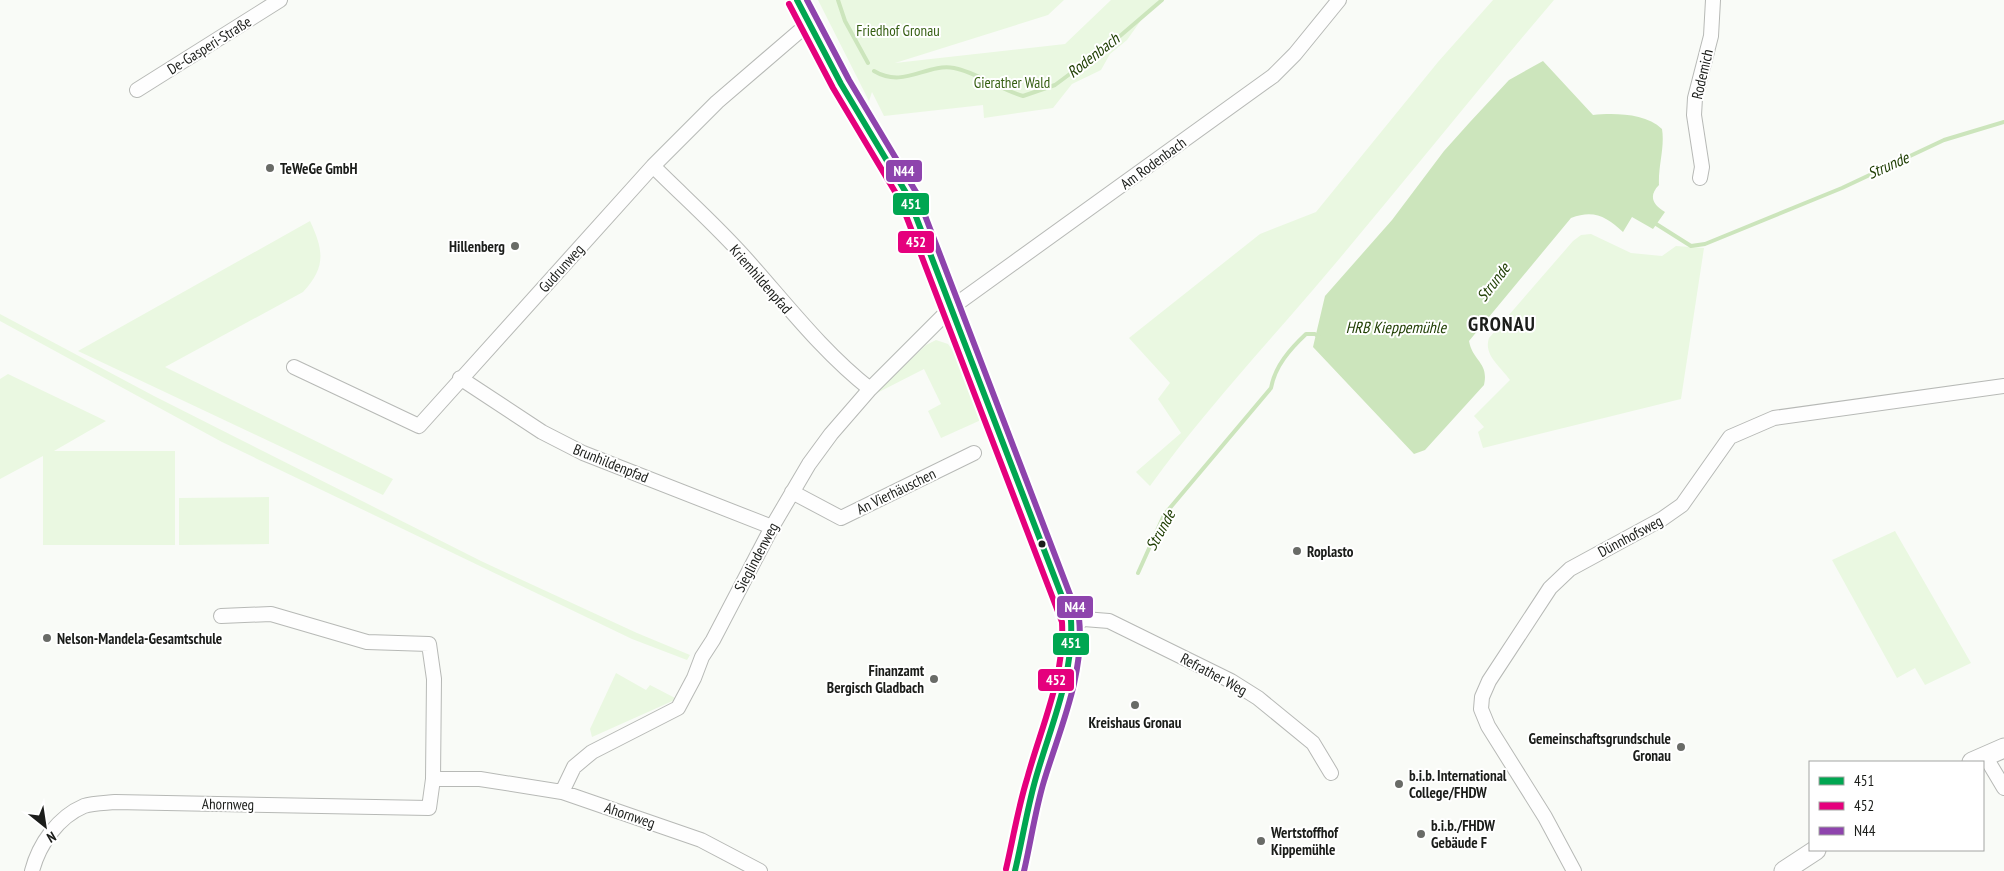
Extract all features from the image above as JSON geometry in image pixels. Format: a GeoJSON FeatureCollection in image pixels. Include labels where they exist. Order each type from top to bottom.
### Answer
{"type":"FeatureCollection","features":[{"type":"Feature","properties":{"kind":"main road"},"geometry":{"type":"LineString","coordinates":[[798,0],[841,84],[908,196],[1065,602],[1072,626],[1071,649],[1065,680],[1035,782],[1015,871]]}},
{"type":"Feature","properties":{"kind":"main road"},"geometry":{"type":"LineString","coordinates":[[1979,759],[2004,748]]}},
{"type":"Feature","properties":{"kind":"main road"},"geometry":{"type":"LineString","coordinates":[[1784,871],[1814,851]]}},
{"type":"Feature","properties":{"kind":"street","name":"De-Gasperi-Straße"},"geometry":{"type":"LineString","coordinates":[[138,90],[280,0]]}},
{"type":"Feature","properties":{"kind":"street","name":"Am Rodenbach"},"geometry":{"type":"LineString","coordinates":[[951,308],[1273,76],[1295,54],[1339,0]]}},
{"type":"Feature","properties":{"kind":"street","name":"Rodemich"},"geometry":{"type":"LineString","coordinates":[[1700,178],[1702,167],[1694,114],[1695,98],[1711,36],[1713,0]]}},
{"type":"Feature","properties":{"kind":"street","name":"Gudrunweg"},"geometry":{"type":"LineString","coordinates":[[294,367],[419,426],[460,378],[653,166],[717,102],[809,23]]}},
{"type":"Feature","properties":{"kind":"street","name":"Kriemhildenpfad"},"geometry":{"type":"LineString","coordinates":[[653,166],[746,259],[796,319],[845,370],[870,389]]}},
{"type":"Feature","properties":{"kind":"street","name":"Sieglindenweg"},"geometry":{"type":"LineString","coordinates":[[562,792],[574,768],[592,752],[678,708],[694,678],[702,657],[713,640],[772,527],[792,492],[831,434],[870,389],[951,308]]}},
{"type":"Feature","properties":{"kind":"street","name":"Brunhildenpfad"},"geometry":{"type":"LineString","coordinates":[[460,378],[542,432],[583,453],[772,527]]}},
{"type":"Feature","properties":{"kind":"street","name":"Dünnhofsweg"},"geometry":{"type":"LineString","coordinates":[[1574,871],[1545,817],[1488,726],[1481,709],[1482,697],[1489,681],[1550,588],[1570,569],[1662,520],[1682,506],[1730,437],[1759,423],[1784,417],[2004,386]]}},
{"type":"Feature","properties":{"kind":"street","name":"An Vierhäuschen"},"geometry":{"type":"LineString","coordinates":[[792,492],[841,518],[974,453]]}},
{"type":"Feature","properties":{"kind":"street","name":"Ahornweg"},"geometry":{"type":"LineString","coordinates":[[32,871],[41,847],[52,831],[66,817],[85,806],[115,802],[429,808],[433,779],[434,679],[429,644],[367,642],[271,614],[222,616]]}},
{"type":"Feature","properties":{"kind":"street","name":"Refrather Weg"},"geometry":{"type":"LineString","coordinates":[[1072,626],[1084,619],[1109,621],[1231,681],[1258,698],[1313,743],[1331,773]]}},
{"type":"Feature","properties":{"kind":"street"},"geometry":{"type":"LineString","coordinates":[[1984,765],[2004,788]]}},
{"type":"Feature","properties":{"kind":"street","name":"Ahornweg"},"geometry":{"type":"LineString","coordinates":[[433,779],[480,779],[562,792],[701,840],[760,871]]}},
{"type":"Feature","properties":{"kind":"green space"},"geometry":{"type":"Polygon","coordinates":[[[818,0],[1064,0],[1048,15],[895,63],[1065,44],[1111,0],[1159,0],[1144,16],[1127,40],[1110,54],[1101,70],[1072,84],[1053,108],[984,118],[983,105],[884,116],[872,92],[869,101],[818,0]]]}},
{"type":"Feature","properties":{"kind":"green space"},"geometry":{"type":"Polygon","coordinates":[[[1493,0],[1554,0],[1343,255],[1209,411],[1150,486],[1136,472],[1181,433],[1158,399],[1170,383],[1129,338],[1260,234],[1316,212],[1438,62],[1493,0]]]}},
{"type":"Feature","properties":{"kind":"green space"},"geometry":{"type":"Polygon","coordinates":[[[310,221],[318,241],[320,258],[316,275],[303,292],[165,367],[393,479],[383,495],[78,351],[310,221]]]}},
{"type":"Feature","properties":{"kind":"green space"},"geometry":{"type":"Polygon","coordinates":[[[1591,234],[1631,253],[1662,256],[1676,246],[1704,248],[1681,399],[1483,448],[1478,432],[1484,427],[1474,416],[1510,380],[1494,361],[1488,350],[1489,338],[1573,241],[1581,235],[1591,234]]]}},
{"type":"Feature","properties":{"kind":"green space"},"geometry":{"type":"Polygon","coordinates":[[[0,314],[154,396],[481,561],[637,633],[690,655],[687,660],[632,639],[222,442],[0,321],[0,314]]]}},
{"type":"Feature","properties":{"kind":"green space"},"geometry":{"type":"Polygon","coordinates":[[[936,340],[948,344],[956,355],[981,420],[941,438],[928,411],[941,404],[924,369],[873,395],[926,345],[936,340]]]}},
{"type":"Feature","properties":{"kind":"green space"},"geometry":{"type":"Polygon","coordinates":[[[8,374],[106,421],[54,451],[175,451],[175,545],[43,545],[43,456],[0,479],[0,379],[8,374]]]}},
{"type":"Feature","properties":{"kind":"green space"},"geometry":{"type":"Polygon","coordinates":[[[269,497],[269,544],[179,545],[179,498],[269,497]]]}},
{"type":"Feature","properties":{"kind":"green space"},"geometry":{"type":"Polygon","coordinates":[[[1895,531],[1971,663],[1925,685],[1915,668],[1897,678],[1832,560],[1895,531]]]}},
{"type":"Feature","properties":{"kind":"green space"},"geometry":{"type":"Polygon","coordinates":[[[616,673],[646,690],[650,685],[677,699],[592,737],[590,729],[616,673]]]}},
{"type":"Feature","properties":{"kind":"water","name":"HRB Kieppemühle"},"geometry":{"type":"Polygon","coordinates":[[[1543,61],[1593,115],[1629,115],[1647,120],[1662,129],[1663,143],[1659,185],[1654,193],[1653,200],[1665,212],[1653,229],[1632,217],[1623,232],[1600,216],[1587,214],[1571,218],[1469,341],[1474,354],[1483,367],[1484,385],[1425,450],[1414,454],[1313,347],[1325,296],[1392,220],[1444,151],[1470,122],[1509,80],[1543,61]]]}},
{"type":"Feature","properties":{"kind":"waterway","name":"Rodenbach"},"geometry":{"type":"LineString","coordinates":[[838,0],[845,21],[868,63]]}},
{"type":"Feature","properties":{"kind":"waterway","name":"Rodenbach"},"geometry":{"type":"LineString","coordinates":[[874,71],[885,76],[905,77],[944,67],[954,68],[971,73],[1023,96],[1055,85],[1113,42],[1162,0]]}},
{"type":"Feature","properties":{"kind":"waterway","name":"Strunde"},"geometry":{"type":"LineString","coordinates":[[1653,222],[1691,246],[1705,244],[1842,188],[1944,140],[2004,122]]}},
{"type":"Feature","properties":{"kind":"waterway","name":"Strunde"},"geometry":{"type":"LineString","coordinates":[[1138,573],[1164,515],[1271,388],[1276,372],[1289,352],[1306,334],[1315,334],[1319,337]]}},
{"type":"Feature","properties":{"kind":"transit line","name":"451"},"geometry":{"type":"LineString","coordinates":[[797,0],[841,84],[908,196],[1071,620],[1071,641],[1065,681],[1029,803],[1015,871]]}},
{"type":"Feature","properties":{"kind":"transit line","name":"N44"},"geometry":{"type":"LineString","coordinates":[[807,0],[849,80],[916,192],[1079,618],[1080,639],[1075,680],[1041,792],[1024,871]]}},
{"type":"Feature","properties":{"kind":"transit line","name":"452"},"geometry":{"type":"LineString","coordinates":[[789,4],[833,88],[900,200],[1062,622],[1062,642],[1056,682],[1018,812],[1006,869]]}},
{"type":"Feature","properties":{"kind":"place","name":"TeWeGe GmbH"},"geometry":{"type":"Point","coordinates":[270,168]}},
{"type":"Feature","properties":{"kind":"place","name":"Hillenberg"},"geometry":{"type":"Point","coordinates":[515,246]}},
{"type":"Feature","properties":{"kind":"place","name":"Roplasto"},"geometry":{"type":"Point","coordinates":[1297,551]}},
{"type":"Feature","properties":{"kind":"place","name":"Nelson-Mandela-Gesamtschule"},"geometry":{"type":"Point","coordinates":[47,638]}},
{"type":"Feature","properties":{"kind":"place","name":"Finanzamt Bergisch Gladbach"},"geometry":{"type":"Point","coordinates":[934,679]}},
{"type":"Feature","properties":{"kind":"place","name":"Kreishaus Gronau"},"geometry":{"type":"Point","coordinates":[1135,705]}},
{"type":"Feature","properties":{"kind":"place","name":"Gemeinschaftsgrundschule Gronau"},"geometry":{"type":"Point","coordinates":[1681,747]}},
{"type":"Feature","properties":{"kind":"place","name":"b.i.b. International College/FHDW"},"geometry":{"type":"Point","coordinates":[1399,784]}},
{"type":"Feature","properties":{"kind":"place","name":"b.i.b./FHDW Gebäude F"},"geometry":{"type":"Point","coordinates":[1421,834]}},
{"type":"Feature","properties":{"kind":"place","name":"Wertstoffhof Kippemühle"},"geometry":{"type":"Point","coordinates":[1261,841]}},
{"type":"Feature","properties":{"kind":"district","name":"GRONAU"},"geometry":{"type":"Point","coordinates":[1502,324]}},
{"type":"Feature","properties":{"kind":"park label","name":"Friedhof Gronau"},"geometry":{"type":"Point","coordinates":[898,30]}},
{"type":"Feature","properties":{"kind":"park label","name":"Gierather Wald"},"geometry":{"type":"Point","coordinates":[1012,82]}}]}
